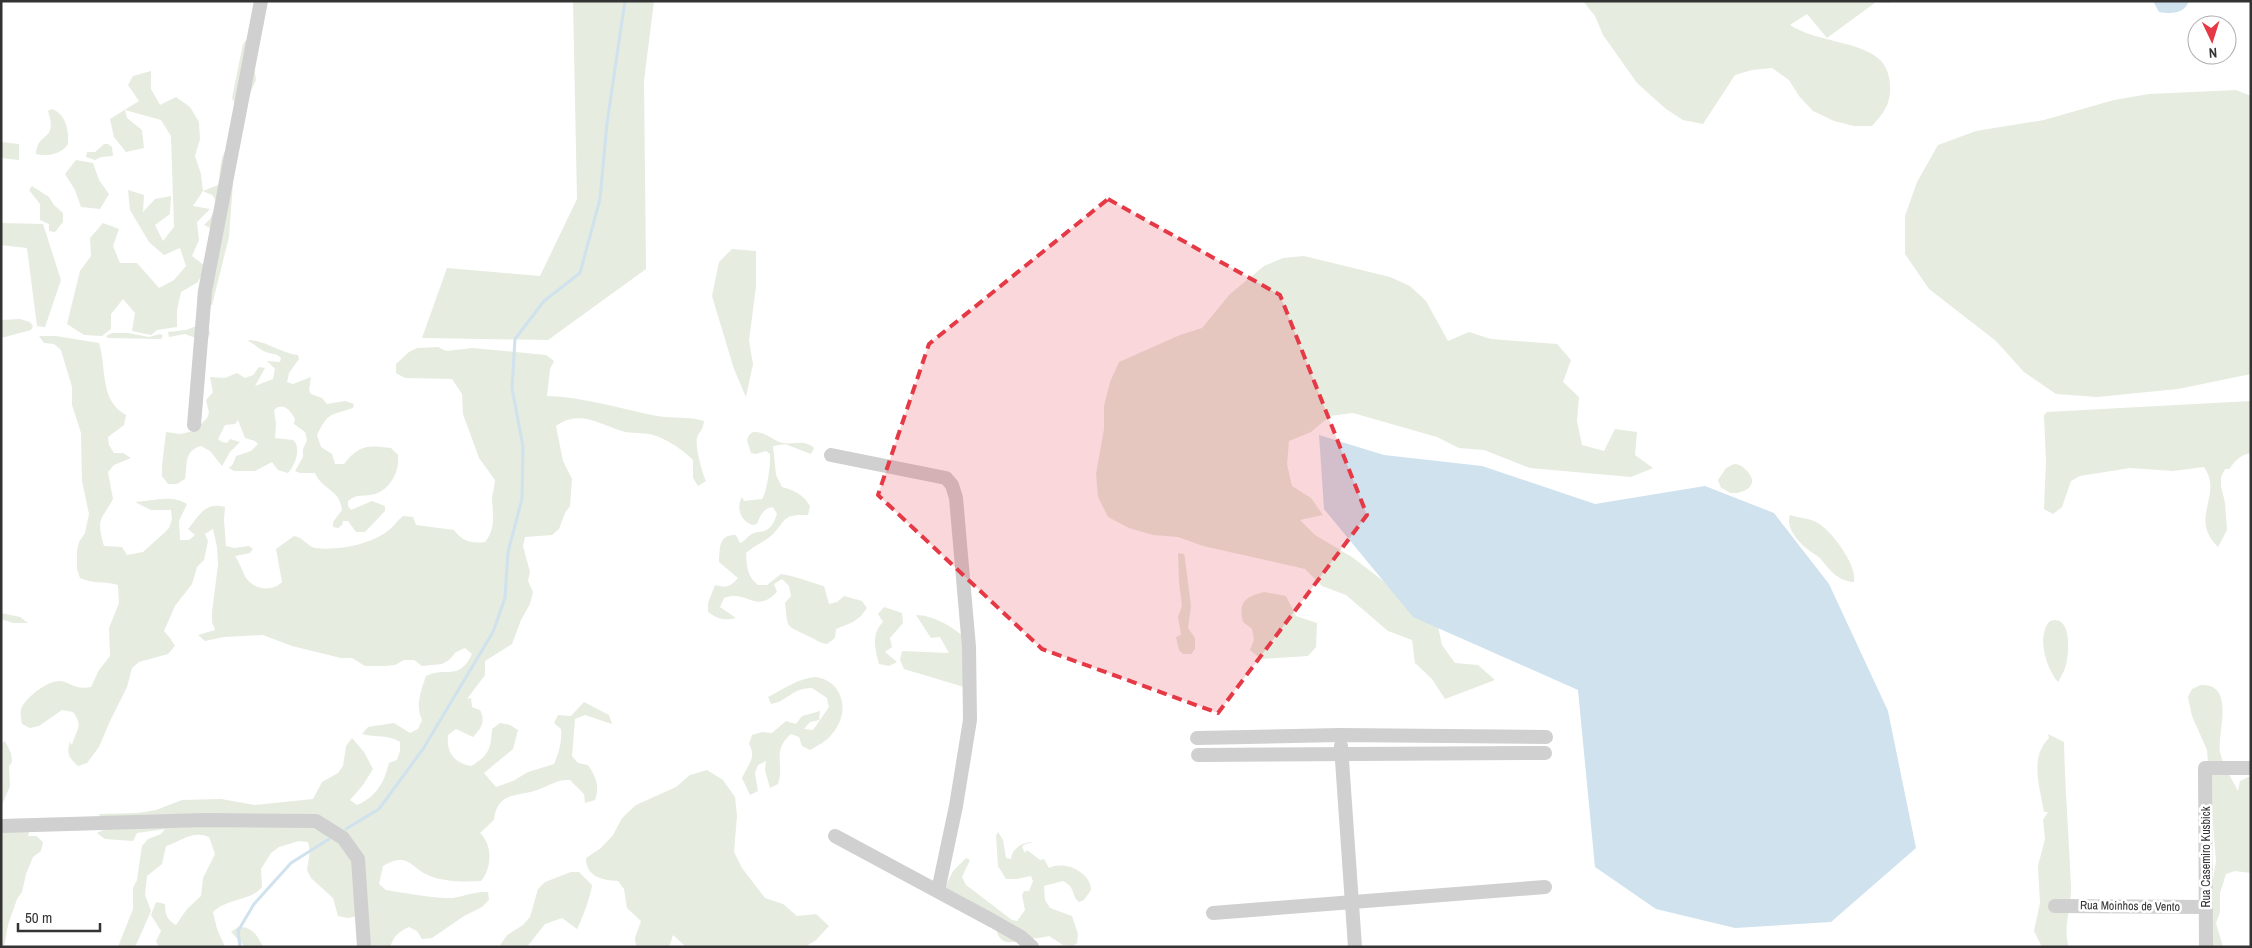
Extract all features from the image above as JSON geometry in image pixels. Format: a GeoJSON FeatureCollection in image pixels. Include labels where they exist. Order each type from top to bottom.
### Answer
{"type":"FeatureCollection","features":[{"type":"Feature","properties":{"kind":"street"},"geometry":{"type":"LineString","coordinates":[[194,425],[205,292],[261,1]]}},
{"type":"Feature","properties":{"kind":"street"},"geometry":{"type":"LineString","coordinates":[[831,456],[946,478],[952,485],[956,498],[968,647],[970,720],[956,806],[938,891]]}},
{"type":"Feature","properties":{"kind":"street"},"geometry":{"type":"LineString","coordinates":[[1197,738],[1340,736],[1546,737]]}},
{"type":"Feature","properties":{"kind":"street"},"geometry":{"type":"LineString","coordinates":[[1340,736],[1355,947]]}},
{"type":"Feature","properties":{"kind":"street"},"geometry":{"type":"LineString","coordinates":[[1198,755],[1545,753]]}},
{"type":"Feature","properties":{"kind":"street","name":"Rua Casemiro Kusbick"},"geometry":{"type":"LineString","coordinates":[[2206,947],[2205,768],[2251,768]]}},
{"type":"Feature","properties":{"kind":"street"},"geometry":{"type":"LineString","coordinates":[[1,826],[204,820],[316,821],[343,838],[358,859],[364,947]]}},
{"type":"Feature","properties":{"kind":"street"},"geometry":{"type":"LineString","coordinates":[[835,836],[1021,937],[1032,947]]}},
{"type":"Feature","properties":{"kind":"street"},"geometry":{"type":"LineString","coordinates":[[1213,913],[1545,887]]}},
{"type":"Feature","properties":{"kind":"street","name":"Rua Moinhos de Vento"},"geometry":{"type":"LineString","coordinates":[[2055,906],[2206,907]]}},
{"type":"Feature","properties":{"kind":"highlighted area"},"geometry":{"type":"Polygon","coordinates":[[[1108,199],[1280,295],[1367,515],[1218,713],[1042,649],[878,495],[929,344],[1108,199]]]}},
{"type":"Feature","properties":{"kind":"shaded area"},"geometry":{"type":"Polygon","coordinates":[[[573,1],[654,1],[644,81],[646,269],[548,340],[422,338],[447,268],[540,276],[577,199],[573,1]]]}},
{"type":"Feature","properties":{"kind":"shaded area"},"geometry":{"type":"Polygon","coordinates":[[[1583,1],[1892,1],[1889,3],[1876,2],[1827,38],[1807,14],[1790,25],[1812,35],[1860,48],[1879,59],[1888,72],[1890,93],[1888,104],[1872,126],[1854,126],[1834,121],[1813,111],[1799,96],[1789,80],[1772,68],[1752,70],[1735,75],[1703,124],[1683,120],[1666,109],[1637,83],[1603,35],[1595,16],[1583,1]]]}},
{"type":"Feature","properties":{"kind":"shaded area"},"geometry":{"type":"Polygon","coordinates":[[[246,40],[250,42],[256,80],[240,115],[232,98],[243,44],[246,40]]]}},
{"type":"Feature","properties":{"kind":"shaded area"},"geometry":{"type":"Polygon","coordinates":[[[151,71],[151,89],[160,105],[176,97],[190,107],[199,122],[200,139],[195,156],[201,174],[203,191],[218,185],[222,157],[232,143],[233,183],[229,237],[212,305],[200,308],[197,299],[198,290],[205,284],[205,268],[198,282],[181,292],[177,310],[177,327],[157,330],[151,335],[132,331],[135,313],[123,299],[111,314],[111,329],[102,336],[84,335],[67,324],[80,271],[91,256],[90,238],[103,223],[119,229],[113,246],[120,263],[137,263],[159,288],[174,280],[186,266],[180,248],[164,255],[149,242],[130,210],[128,190],[144,195],[143,212],[155,199],[171,196],[170,214],[155,225],[163,241],[174,227],[171,136],[161,120],[125,110],[127,118],[142,130],[144,148],[126,152],[114,137],[110,119],[139,101],[128,85],[133,76],[151,71]],[[203,191],[193,206],[210,209],[197,222],[199,240],[192,256],[205,266],[212,229],[204,225],[210,219],[218,203],[212,195],[203,191]]]}},
{"type":"Feature","properties":{"kind":"shaded area"},"geometry":{"type":"Polygon","coordinates":[[[2236,90],[2251,96],[2251,374],[2178,389],[2097,397],[2056,394],[2024,372],[1996,341],[1929,289],[1905,254],[1905,216],[1917,182],[1938,145],[1976,131],[2044,120],[2114,100],[2149,94],[2236,90]]]}},
{"type":"Feature","properties":{"kind":"shaded area"},"geometry":{"type":"Polygon","coordinates":[[[52,109],[61,115],[66,124],[68,144],[54,154],[36,154],[40,142],[51,128],[48,111],[52,109]]]}},
{"type":"Feature","properties":{"kind":"shaded area"},"geometry":{"type":"Polygon","coordinates":[[[1,142],[19,144],[19,160],[1,158],[1,142]]]}},
{"type":"Feature","properties":{"kind":"shaded area"},"geometry":{"type":"Polygon","coordinates":[[[104,144],[112,147],[113,156],[101,157],[95,160],[86,157],[87,152],[95,152],[104,144]]]}},
{"type":"Feature","properties":{"kind":"shaded area"},"geometry":{"type":"Polygon","coordinates":[[[76,160],[93,163],[99,180],[109,194],[100,209],[81,207],[75,190],[65,174],[76,160]]]}},
{"type":"Feature","properties":{"kind":"shaded area"},"geometry":{"type":"Polygon","coordinates":[[[32,186],[49,197],[54,205],[63,213],[63,222],[55,232],[49,231],[49,224],[40,220],[40,204],[29,190],[32,186]]]}},
{"type":"Feature","properties":{"kind":"shaded area"},"geometry":{"type":"Polygon","coordinates":[[[1,223],[43,224],[61,280],[45,327],[37,326],[27,248],[1,245],[1,223]]]}},
{"type":"Feature","properties":{"kind":"shaded area"},"geometry":{"type":"Polygon","coordinates":[[[732,249],[756,251],[756,286],[749,341],[753,364],[746,397],[734,369],[712,296],[719,262],[732,249]]]}},
{"type":"Feature","properties":{"kind":"shaded area"},"geometry":{"type":"Polygon","coordinates":[[[1304,256],[1390,277],[1410,286],[1426,301],[1448,341],[1469,332],[1491,339],[1557,344],[1571,360],[1563,382],[1579,397],[1577,421],[1582,445],[1604,451],[1615,429],[1637,432],[1635,455],[1653,468],[1631,477],[1530,468],[1484,450],[1459,448],[1437,437],[1353,413],[1330,416],[1311,432],[1289,441],[1287,464],[1292,486],[1311,498],[1323,515],[1300,520],[1315,535],[1352,557],[1437,622],[1442,645],[1455,663],[1478,665],[1495,680],[1445,699],[1432,679],[1415,663],[1412,640],[1388,631],[1346,595],[1322,586],[1305,569],[1203,546],[1178,537],[1153,535],[1129,528],[1108,517],[1098,497],[1096,474],[1104,429],[1104,406],[1110,382],[1119,362],[1180,335],[1202,328],[1230,294],[1264,266],[1283,258],[1304,256]]]}},
{"type":"Feature","properties":{"kind":"shaded area"},"geometry":{"type":"Polygon","coordinates":[[[20,319],[30,322],[33,326],[31,330],[1,338],[1,320],[20,319]]]}},
{"type":"Feature","properties":{"kind":"shaded area"},"geometry":{"type":"Polygon","coordinates":[[[199,325],[207,325],[210,333],[208,338],[193,337],[185,334],[169,337],[168,332],[186,330],[199,325]]]}},
{"type":"Feature","properties":{"kind":"shaded area"},"geometry":{"type":"Polygon","coordinates":[[[112,333],[128,333],[149,337],[160,334],[163,336],[161,339],[108,338],[106,336],[112,333]]]}},
{"type":"Feature","properties":{"kind":"shaded area"},"geometry":{"type":"Polygon","coordinates":[[[39,336],[56,336],[99,343],[108,392],[117,409],[126,415],[124,425],[108,437],[109,445],[114,453],[123,453],[131,458],[114,465],[108,472],[113,499],[100,525],[104,546],[122,547],[127,555],[143,552],[169,528],[172,519],[171,510],[151,510],[135,502],[175,499],[187,504],[179,521],[180,540],[189,540],[195,535],[188,529],[207,508],[212,506],[225,507],[226,546],[234,548],[249,546],[253,549],[250,553],[235,556],[249,582],[264,588],[274,587],[282,582],[276,549],[294,536],[315,548],[324,549],[355,545],[382,535],[403,516],[413,517],[416,525],[454,530],[464,539],[476,543],[485,542],[491,532],[493,521],[492,500],[495,480],[479,458],[463,414],[462,394],[452,379],[405,378],[396,373],[396,364],[409,352],[417,348],[438,347],[446,351],[473,348],[546,355],[554,361],[550,369],[547,396],[589,401],[657,416],[704,421],[697,438],[697,447],[706,481],[698,486],[693,478],[693,460],[664,439],[649,434],[626,432],[581,418],[564,421],[556,426],[563,461],[572,479],[570,506],[559,529],[552,535],[525,537],[523,546],[530,572],[528,581],[533,592],[530,604],[521,620],[512,644],[485,661],[485,675],[467,699],[471,698],[472,707],[480,710],[482,714],[483,721],[480,728],[473,737],[456,729],[448,735],[448,747],[452,756],[465,765],[471,766],[482,759],[488,751],[492,729],[500,723],[510,725],[518,730],[513,749],[484,773],[496,787],[513,781],[528,772],[554,764],[560,747],[561,729],[554,723],[558,715],[571,716],[584,702],[609,715],[612,724],[585,715],[575,719],[572,756],[578,763],[588,765],[593,774],[597,786],[595,800],[585,803],[584,794],[570,780],[565,780],[504,800],[499,804],[494,820],[480,833],[487,844],[490,857],[485,876],[481,881],[455,881],[436,878],[423,873],[404,860],[398,860],[383,866],[379,884],[386,890],[445,898],[488,892],[489,900],[482,907],[464,916],[432,938],[422,939],[417,931],[409,927],[397,935],[390,947],[361,947],[357,916],[348,918],[338,916],[333,898],[311,878],[307,870],[310,851],[308,842],[299,841],[279,847],[271,853],[261,869],[262,887],[257,892],[225,904],[213,912],[217,929],[225,947],[159,947],[156,941],[161,931],[151,915],[156,902],[165,904],[167,916],[176,925],[187,909],[201,896],[203,878],[215,854],[209,837],[192,835],[166,846],[162,864],[147,876],[145,895],[151,911],[136,945],[132,947],[118,947],[133,909],[133,888],[137,880],[142,846],[148,839],[161,834],[165,829],[137,833],[133,841],[105,839],[97,833],[106,829],[99,814],[138,813],[156,810],[182,800],[221,799],[255,805],[313,799],[322,782],[338,773],[343,766],[346,746],[352,738],[364,752],[373,769],[363,785],[350,800],[357,805],[364,802],[382,783],[389,763],[397,760],[400,742],[386,737],[362,734],[368,727],[394,723],[410,733],[418,729],[422,720],[419,709],[420,698],[426,676],[433,673],[457,671],[467,663],[472,654],[465,648],[456,652],[449,660],[442,664],[422,666],[414,660],[404,660],[395,665],[365,666],[352,658],[341,658],[292,646],[263,635],[224,637],[205,641],[198,635],[215,630],[212,622],[212,612],[218,565],[213,529],[205,534],[208,541],[204,560],[197,567],[192,584],[175,606],[164,631],[175,646],[168,654],[139,662],[132,668],[127,687],[99,747],[87,763],[78,766],[70,758],[68,752],[70,742],[72,745],[79,725],[73,712],[62,710],[39,726],[30,728],[22,724],[21,710],[34,693],[50,683],[60,681],[76,687],[91,687],[99,670],[110,656],[109,628],[119,603],[118,585],[85,580],[80,578],[77,569],[77,551],[79,542],[85,533],[89,514],[82,481],[81,433],[72,405],[72,387],[61,350],[54,344],[44,343],[39,336]]]}},
{"type":"Feature","properties":{"kind":"shaded area"},"geometry":{"type":"Polygon","coordinates":[[[250,340],[298,355],[299,359],[289,373],[287,382],[293,384],[311,377],[309,390],[311,394],[322,398],[327,404],[345,401],[354,404],[353,408],[328,418],[317,435],[321,447],[332,454],[335,464],[344,464],[354,453],[370,447],[391,448],[398,455],[396,473],[386,488],[381,492],[358,496],[348,501],[348,506],[351,510],[372,501],[385,506],[385,511],[365,532],[356,532],[348,521],[343,521],[342,525],[338,528],[333,527],[333,522],[342,510],[338,498],[321,483],[315,473],[295,471],[303,457],[303,449],[307,440],[305,432],[294,424],[295,419],[289,410],[281,406],[274,410],[275,438],[293,440],[297,447],[295,461],[288,473],[278,470],[272,462],[255,471],[234,471],[229,468],[236,456],[251,451],[258,444],[245,438],[238,420],[235,424],[225,425],[218,439],[227,443],[230,439],[240,442],[230,452],[222,466],[210,451],[201,446],[191,451],[187,459],[185,479],[177,484],[168,484],[162,476],[166,432],[180,434],[194,431],[207,418],[209,413],[206,400],[213,392],[210,377],[225,378],[237,373],[245,378],[253,375],[259,367],[265,368],[255,386],[273,379],[275,369],[267,361],[280,362],[281,358],[262,350],[248,341],[250,340]]]}},
{"type":"Feature","properties":{"kind":"shaded area"},"geometry":{"type":"Polygon","coordinates":[[[2251,401],[2251,453],[2241,457],[2229,469],[2225,469],[2221,477],[2227,530],[2218,547],[2206,526],[2210,488],[2209,478],[2204,467],[2173,471],[2130,468],[2080,476],[2071,481],[2062,507],[2053,514],[2044,509],[2046,462],[2044,415],[2047,412],[2251,401]]]}},
{"type":"Feature","properties":{"kind":"shaded area"},"geometry":{"type":"Polygon","coordinates":[[[753,432],[765,434],[779,442],[803,443],[814,448],[811,454],[785,444],[773,446],[776,475],[782,487],[795,491],[805,499],[810,506],[808,515],[789,517],[769,537],[746,553],[747,567],[750,575],[758,585],[767,585],[781,574],[824,586],[829,604],[837,602],[844,596],[862,601],[867,608],[861,616],[853,622],[836,629],[835,638],[827,644],[791,628],[787,618],[785,603],[791,596],[789,586],[782,579],[774,584],[777,592],[763,601],[757,602],[740,596],[724,598],[720,607],[736,618],[721,619],[708,612],[708,603],[715,585],[728,586],[738,578],[719,562],[720,547],[723,540],[730,535],[736,535],[740,543],[753,533],[767,530],[771,527],[777,514],[773,507],[767,509],[762,513],[757,524],[752,525],[740,513],[739,505],[742,497],[744,501],[762,499],[766,491],[770,454],[766,451],[756,454],[751,453],[747,440],[753,432]]]}},
{"type":"Feature","properties":{"kind":"shaded area"},"geometry":{"type":"Polygon","coordinates":[[[1734,464],[1744,468],[1751,476],[1752,484],[1742,492],[1731,493],[1721,488],[1718,480],[1726,468],[1734,464]]]}},
{"type":"Feature","properties":{"kind":"shaded area"},"geometry":{"type":"Polygon","coordinates":[[[1790,515],[1813,521],[1822,526],[1835,539],[1852,567],[1854,582],[1838,577],[1820,558],[1802,544],[1791,530],[1790,515]]]}},
{"type":"Feature","properties":{"kind":"shaded area"},"geometry":{"type":"Polygon","coordinates":[[[1178,553],[1184,554],[1185,559],[1191,606],[1188,628],[1195,638],[1195,649],[1191,654],[1183,654],[1179,650],[1176,637],[1181,635],[1178,617],[1182,606],[1178,553]]]}},
{"type":"Feature","properties":{"kind":"shaded area"},"geometry":{"type":"Polygon","coordinates":[[[1264,592],[1286,596],[1296,616],[1317,623],[1316,647],[1308,656],[1261,659],[1250,650],[1254,640],[1252,629],[1243,622],[1242,605],[1248,598],[1264,592]]]}},
{"type":"Feature","properties":{"kind":"shaded area"},"geometry":{"type":"Polygon","coordinates":[[[884,607],[902,613],[903,623],[890,638],[892,647],[885,652],[897,662],[889,666],[879,664],[875,647],[875,636],[883,622],[878,614],[884,607]]]}},
{"type":"Feature","properties":{"kind":"shaded area"},"geometry":{"type":"Polygon","coordinates":[[[1,613],[20,617],[28,623],[13,623],[1,619],[1,613]]]}},
{"type":"Feature","properties":{"kind":"shaded area"},"geometry":{"type":"Polygon","coordinates":[[[916,615],[922,615],[942,622],[964,637],[964,687],[904,669],[900,660],[902,651],[949,653],[940,637],[931,638],[916,615]]]}},
{"type":"Feature","properties":{"kind":"shaded area"},"geometry":{"type":"Polygon","coordinates":[[[2055,620],[2065,626],[2068,641],[2066,666],[2058,682],[2050,669],[2043,643],[2046,627],[2050,621],[2055,620]]]}},
{"type":"Feature","properties":{"kind":"shaded area"},"geometry":{"type":"Polygon","coordinates":[[[816,677],[826,680],[839,692],[842,708],[838,726],[827,739],[810,750],[802,746],[799,737],[791,734],[785,740],[780,752],[780,777],[778,784],[770,788],[765,770],[766,761],[758,765],[755,773],[758,791],[750,795],[742,778],[752,757],[749,744],[752,735],[762,732],[772,733],[786,721],[796,724],[802,716],[820,711],[819,720],[810,722],[804,729],[813,730],[829,707],[827,698],[812,688],[800,690],[771,704],[768,697],[797,682],[816,677]]]}},
{"type":"Feature","properties":{"kind":"shaded area"},"geometry":{"type":"Polygon","coordinates":[[[2201,685],[2212,687],[2218,692],[2222,700],[2220,752],[2225,767],[2238,791],[2240,781],[2251,776],[2251,873],[2235,871],[2226,874],[2220,893],[2220,912],[2216,923],[2223,947],[2210,947],[2210,898],[2216,861],[2207,750],[2192,716],[2188,697],[2192,689],[2201,685]]]}},
{"type":"Feature","properties":{"kind":"shaded area"},"geometry":{"type":"Polygon","coordinates":[[[2048,734],[2064,742],[2071,886],[2066,932],[2069,947],[2042,947],[2034,931],[2040,903],[2038,866],[2045,839],[2043,820],[2048,812],[2044,812],[2038,764],[2039,754],[2049,738],[2048,734]]]}},
{"type":"Feature","properties":{"kind":"shaded area"},"geometry":{"type":"Polygon","coordinates":[[[5,741],[11,753],[12,762],[9,766],[10,786],[1,807],[1,744],[5,741]]]}},
{"type":"Feature","properties":{"kind":"shaded area"},"geometry":{"type":"Polygon","coordinates":[[[707,770],[723,780],[735,797],[737,816],[734,852],[742,868],[765,898],[783,904],[797,916],[816,914],[829,926],[816,940],[805,947],[686,947],[673,935],[669,947],[636,947],[635,938],[641,921],[627,908],[624,889],[618,881],[606,880],[596,876],[589,869],[586,858],[601,848],[613,835],[622,818],[636,805],[676,787],[690,775],[707,770]]]}},
{"type":"Feature","properties":{"kind":"shaded area"},"geometry":{"type":"Polygon","coordinates":[[[1,818],[4,821],[30,827],[28,836],[36,836],[43,842],[41,851],[33,857],[26,874],[22,892],[17,899],[8,925],[4,947],[1,947],[1,818]]]}},
{"type":"Feature","properties":{"kind":"shaded area"},"geometry":{"type":"Polygon","coordinates":[[[998,832],[1003,840],[1006,858],[1011,859],[1019,846],[1026,843],[1034,842],[1025,844],[1022,847],[1025,853],[1027,850],[1040,860],[1044,859],[1049,868],[1055,866],[1069,867],[1076,869],[1087,878],[1091,890],[1084,900],[1079,902],[1070,886],[1063,881],[1044,886],[1045,900],[1050,908],[1072,916],[1078,934],[1077,943],[1073,946],[1063,945],[1049,936],[1006,942],[999,937],[997,932],[999,928],[944,889],[953,871],[966,858],[970,860],[962,877],[966,885],[1012,920],[1017,921],[1025,910],[1022,895],[1024,891],[1029,891],[1033,881],[1031,876],[1006,879],[998,866],[996,836],[998,832]]]}},
{"type":"Feature","properties":{"kind":"shaded area"},"geometry":{"type":"Polygon","coordinates":[[[571,872],[579,872],[592,885],[577,929],[562,918],[545,924],[527,947],[499,947],[507,935],[523,925],[530,917],[538,889],[545,882],[571,872]]]}},
{"type":"Feature","properties":{"kind":"shaded area"},"geometry":{"type":"Polygon","coordinates":[[[238,927],[247,928],[254,932],[263,947],[245,947],[231,932],[238,927]]]}},
{"type":"Feature","properties":{"kind":"water"},"geometry":{"type":"Polygon","coordinates":[[[2153,1],[2189,1],[2180,11],[2168,13],[2159,12],[2153,1]]]}},
{"type":"Feature","properties":{"kind":"water"},"geometry":{"type":"Polygon","coordinates":[[[1319,435],[1384,455],[1482,466],[1595,504],[1705,486],[1774,513],[1829,584],[1888,711],[1916,848],[1831,922],[1735,928],[1656,909],[1595,867],[1578,690],[1413,617],[1324,509],[1319,435]]]}},
{"type":"Feature","properties":{"kind":"waterway"},"geometry":{"type":"LineString","coordinates":[[346,829],[379,809],[423,749],[493,632],[505,598],[508,552],[522,499],[523,447],[512,388],[515,339],[544,301],[580,273],[600,199],[607,123],[625,1]]}},
{"type":"Feature","properties":{"kind":"waterway"},"geometry":{"type":"LineString","coordinates":[[240,947],[238,931],[254,904],[291,863],[329,839]]}}]}
